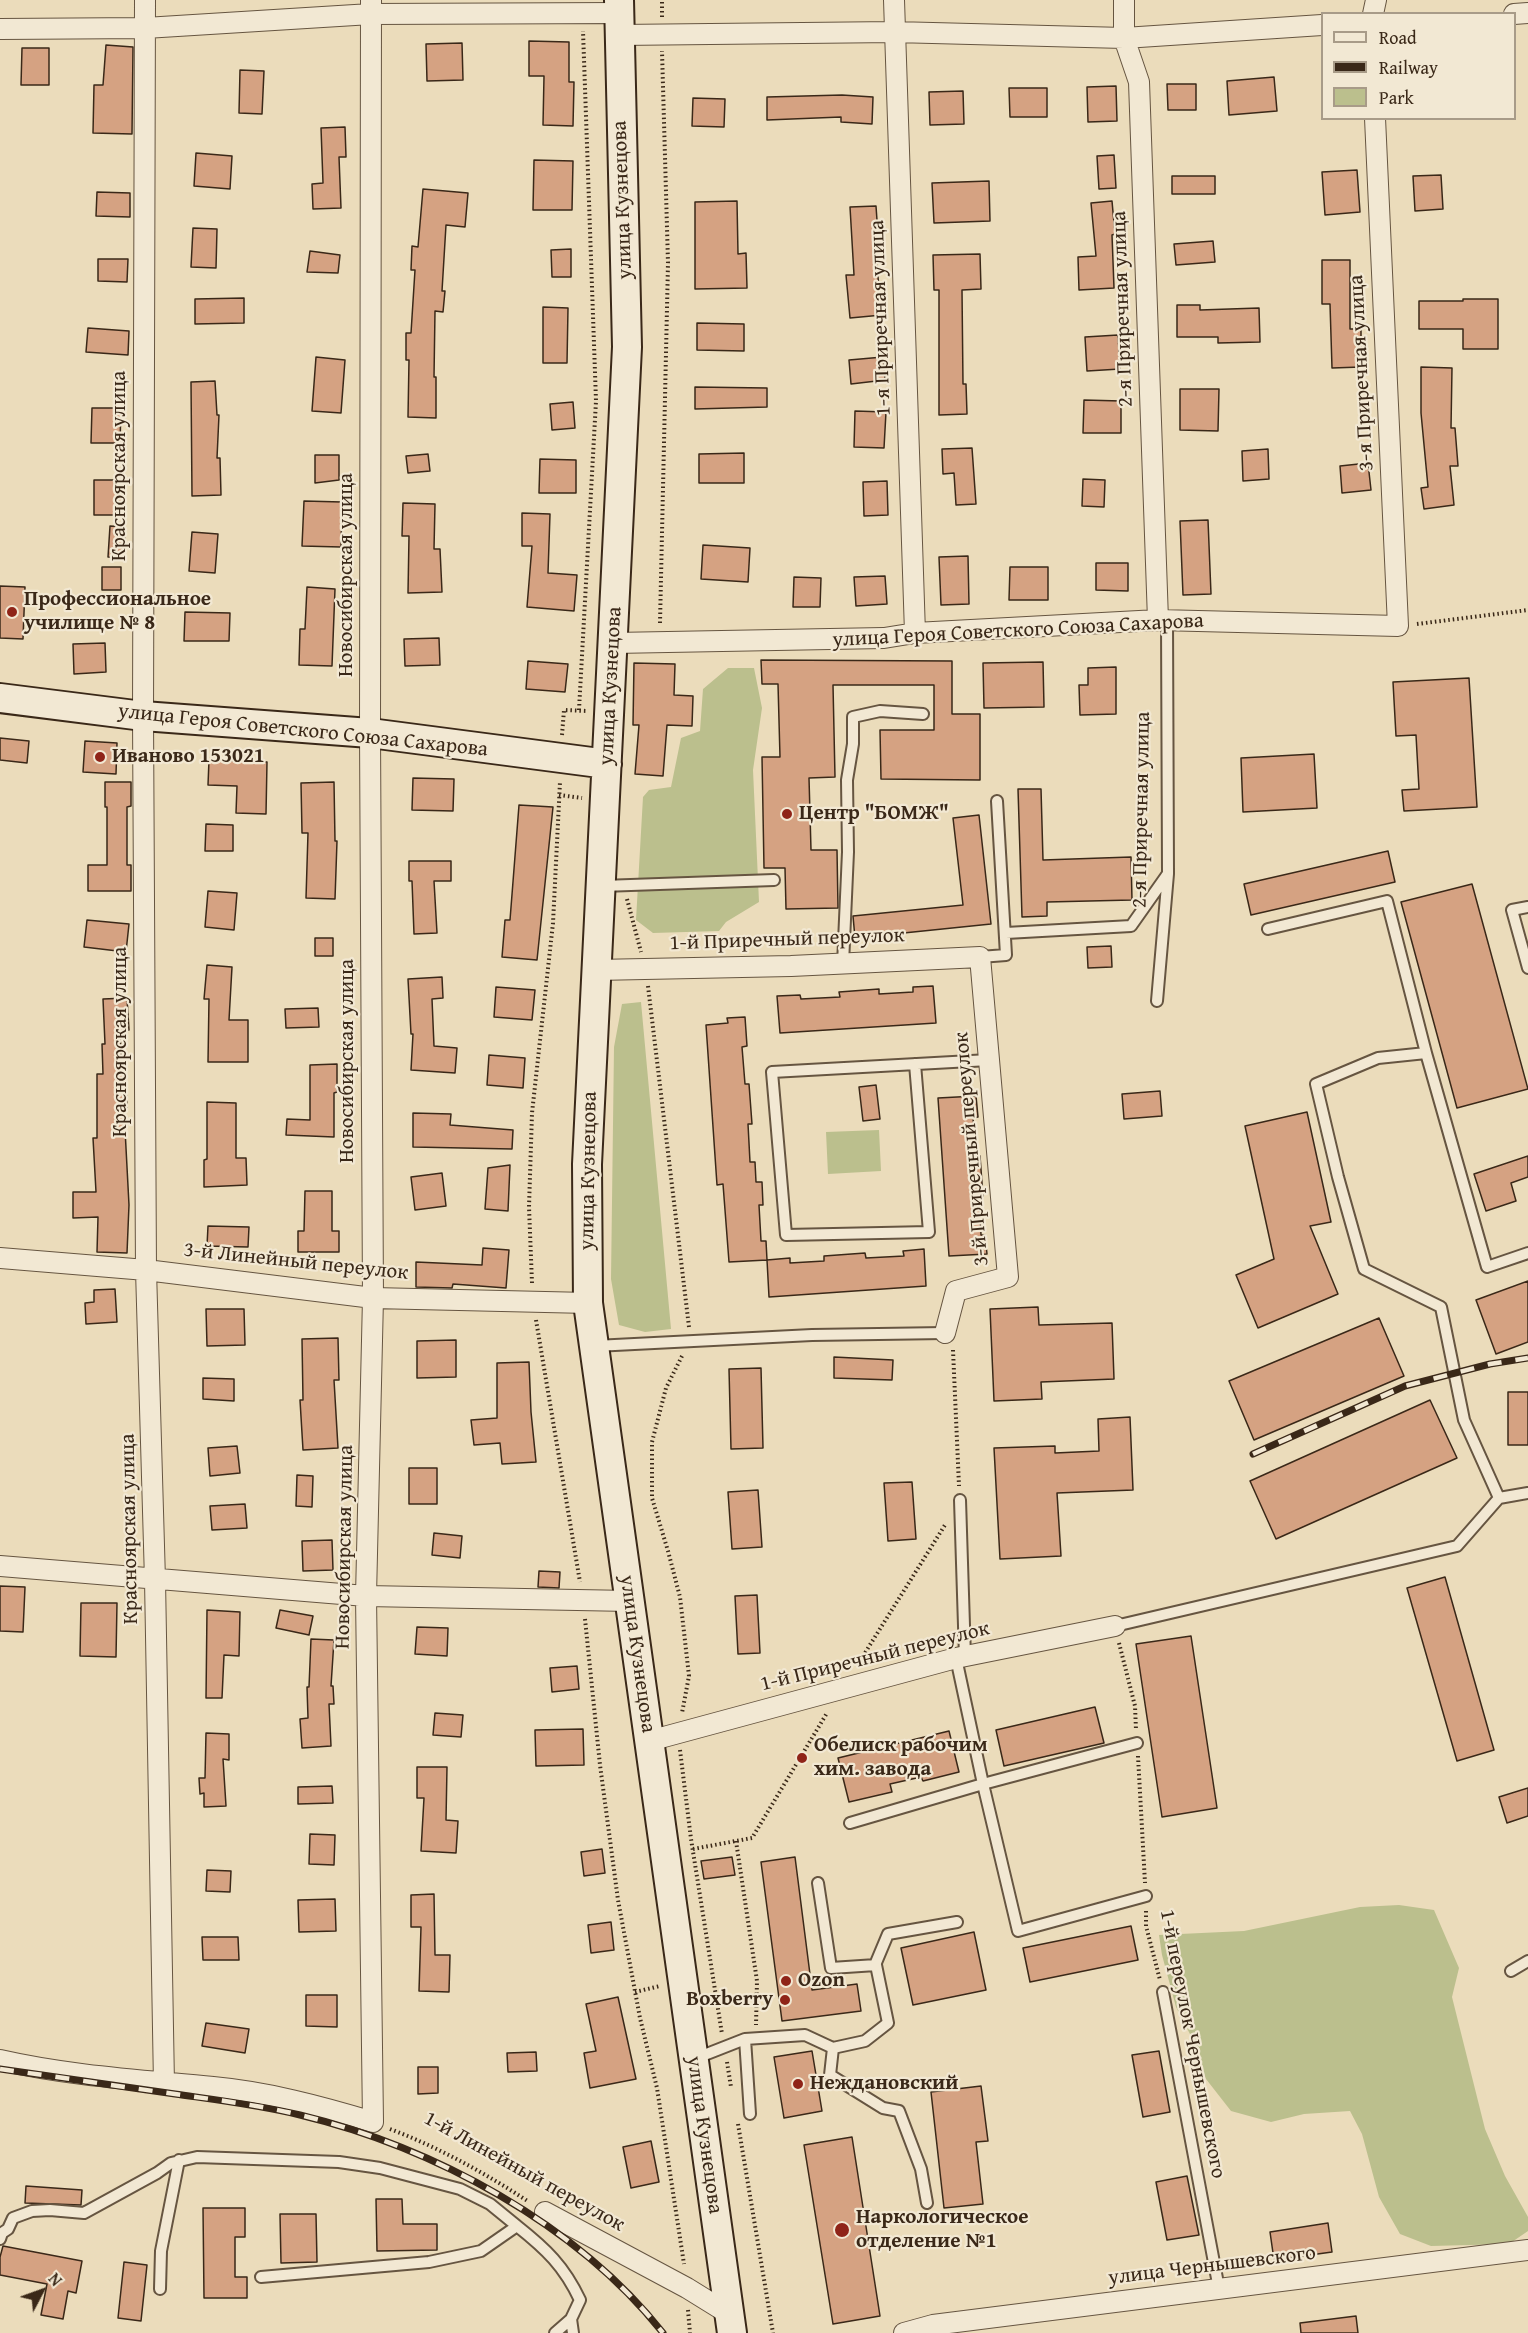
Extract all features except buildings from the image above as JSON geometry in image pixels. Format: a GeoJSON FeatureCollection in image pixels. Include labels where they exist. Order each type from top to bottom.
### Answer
{"type":"FeatureCollection","features":[{"type":"Feature","properties":{"kind":"main road","name":"улица Кузнецова"},"geometry":{"type":"LineString","coordinates":[[619,16],[627,347],[587,1164],[588,1302],[730,2324]]}},
{"type":"Feature","properties":{"kind":"main road","name":"улица Героя Советского Союза Сахарова"},"geometry":{"type":"LineString","coordinates":[[0,698],[143,716],[370,732],[606,764]]}},
{"type":"Feature","properties":{"kind":"street","name":"Красноярская улица"},"geometry":{"type":"LineString","coordinates":[[145,0],[143,716],[147,1270],[164,2084]]}},
{"type":"Feature","properties":{"kind":"street","name":"1-я Приречная улица"},"geometry":{"type":"LineString","coordinates":[[894,0],[915,633]]}},
{"type":"Feature","properties":{"kind":"street","name":"2-я Приречная улица"},"geometry":{"type":"LineString","coordinates":[[1124,0],[1124,38],[1139,82],[1163,620]]}},
{"type":"Feature","properties":{"kind":"street"},"geometry":{"type":"LineString","coordinates":[[0,29],[145,28],[371,7],[619,16],[662,34],[894,32],[1124,38],[1321,25]]}},
{"type":"Feature","properties":{"kind":"street","name":"Новосибирская улица"},"geometry":{"type":"LineString","coordinates":[[371,7],[370,732],[373,1298],[366,1596],[373,2122]]}},
{"type":"Feature","properties":{"kind":"street","name":"3-я Приречная улица"},"geometry":{"type":"LineString","coordinates":[[1375,120],[1398,626]]}},
{"type":"Feature","properties":{"kind":"street","name":"улица Героя Советского Союза Сахарова"},"geometry":{"type":"LineString","coordinates":[[614,644],[873,639],[915,633],[1163,620],[1398,626]]}},
{"type":"Feature","properties":{"kind":"street","name":"1-й Приречный переулок"},"geometry":{"type":"LineString","coordinates":[[596,970],[843,964],[980,957]]}},
{"type":"Feature","properties":{"kind":"street","name":"3-й Приречный переулок"},"geometry":{"type":"LineString","coordinates":[[945,1333],[956,1291],[1008,1276],[980,957]]}},
{"type":"Feature","properties":{"kind":"street","name":"3-й Линейный переулок"},"geometry":{"type":"LineString","coordinates":[[0,1258],[147,1270],[373,1298],[588,1302]]}},
{"type":"Feature","properties":{"kind":"street"},"geometry":{"type":"LineString","coordinates":[[0,1566],[366,1596],[630,1601]]}},
{"type":"Feature","properties":{"kind":"street","name":"1-й Приречный переулок"},"geometry":{"type":"LineString","coordinates":[[649,1741],[960,1657],[1115,1626]]}},
{"type":"Feature","properties":{"kind":"street"},"geometry":{"type":"LineString","coordinates":[[0,2060],[28,2066],[164,2084],[213,2087],[270,2095],[321,2106],[373,2122]]}},
{"type":"Feature","properties":{"kind":"street","name":"1-й Линейный переулок"},"geometry":{"type":"LineString","coordinates":[[545,2212],[687,2288],[730,2324]]}},
{"type":"Feature","properties":{"kind":"street","name":"улица Чернышевского"},"geometry":{"type":"LineString","coordinates":[[904,2333],[933,2325],[1528,2250]]}},
{"type":"Feature","properties":{"kind":"lane","name":"2-я Приречная улица"},"geometry":{"type":"LineString","coordinates":[[1157,1001],[1168,874],[1163,620]]}},
{"type":"Feature","properties":{"kind":"lane"},"geometry":{"type":"LineString","coordinates":[[843,964],[848,852],[847,780],[854,744],[853,717],[880,711],[923,714]]}},
{"type":"Feature","properties":{"kind":"lane"},"geometry":{"type":"LineString","coordinates":[[980,957],[1006,955],[997,801]]}},
{"type":"Feature","properties":{"kind":"lane"},"geometry":{"type":"LineString","coordinates":[[1006,933],[1131,926],[1168,874]]}},
{"type":"Feature","properties":{"kind":"lane"},"geometry":{"type":"LineString","coordinates":[[602,886],[774,880]]}},
{"type":"Feature","properties":{"kind":"lane"},"geometry":{"type":"LineString","coordinates":[[1268,929],[1387,901],[1426,1053],[1487,1267],[1528,1253]]}},
{"type":"Feature","properties":{"kind":"lane"},"geometry":{"type":"LineString","coordinates":[[1528,907],[1512,910],[1528,968]]}},
{"type":"Feature","properties":{"kind":"lane"},"geometry":{"type":"LineString","coordinates":[[1426,1053],[1378,1058],[1316,1084],[1338,1177],[1364,1269],[1441,1307],[1464,1420],[1499,1498]]}},
{"type":"Feature","properties":{"kind":"lane"},"geometry":{"type":"LineString","coordinates":[[915,1064],[929,1232],[786,1235],[772,1072],[915,1064],[988,1060]]}},
{"type":"Feature","properties":{"kind":"lane"},"geometry":{"type":"LineString","coordinates":[[594,1346],[812,1335],[945,1333]]}},
{"type":"Feature","properties":{"kind":"lane"},"geometry":{"type":"LineString","coordinates":[[1115,1626],[1457,1546],[1499,1498],[1528,1493]]}},
{"type":"Feature","properties":{"kind":"lane"},"geometry":{"type":"LineString","coordinates":[[960,1500],[960,1657],[982,1784],[1017,1931],[1146,1896]]}},
{"type":"Feature","properties":{"kind":"lane"},"geometry":{"type":"LineString","coordinates":[[850,1823],[982,1784],[1137,1743]]}},
{"type":"Feature","properties":{"kind":"lane"},"geometry":{"type":"LineString","coordinates":[[818,1883],[831,1968],[875,1965]]}},
{"type":"Feature","properties":{"kind":"lane"},"geometry":{"type":"LineString","coordinates":[[694,2059],[745,2039],[804,2035],[833,2048],[865,2041],[888,2022],[875,1965],[888,1934],[957,1922]]}},
{"type":"Feature","properties":{"kind":"lane"},"geometry":{"type":"LineString","coordinates":[[1511,1971],[1528,1961]]}},
{"type":"Feature","properties":{"kind":"lane","name":"1-й переулок Чернышевского"},"geometry":{"type":"LineString","coordinates":[[1163,1992],[1219,2289]]}},
{"type":"Feature","properties":{"kind":"lane"},"geometry":{"type":"LineString","coordinates":[[745,2039],[750,2114]]}},
{"type":"Feature","properties":{"kind":"lane"},"geometry":{"type":"LineString","coordinates":[[833,2048],[830,2075],[883,2108],[899,2111],[921,2169],[927,2203]]}},
{"type":"Feature","properties":{"kind":"lane"},"geometry":{"type":"LineString","coordinates":[[0,2239],[13,2218],[32,2211],[84,2213],[179,2160],[197,2157],[339,2162],[380,2168],[460,2189],[490,2204],[549,2251],[568,2276],[580,2300],[571,2319],[555,2333]]}},
{"type":"Feature","properties":{"kind":"lane"},"geometry":{"type":"LineString","coordinates":[[160,2289],[161,2251],[179,2160]]}},
{"type":"Feature","properties":{"kind":"lane"},"geometry":{"type":"LineString","coordinates":[[261,2277],[429,2262],[481,2251],[517,2226]]}},
{"type":"Feature","properties":{"kind":"lane"},"geometry":{"type":"LineString","coordinates":[[571,2319],[573,2333]]}},
{"type":"Feature","properties":{"kind":"path"},"geometry":{"type":"LineString","coordinates":[[579,710],[596,402],[582,14]]}},
{"type":"Feature","properties":{"kind":"path"},"geometry":{"type":"LineString","coordinates":[[660,643],[668,262],[662,34]]}},
{"type":"Feature","properties":{"kind":"path"},"geometry":{"type":"LineString","coordinates":[[1398,626],[1528,610]]}},
{"type":"Feature","properties":{"kind":"path"},"geometry":{"type":"LineString","coordinates":[[559,795],[553,923],[532,1113],[529,1208],[532,1301],[583,1600],[600,1765],[618,1900],[640,2019],[657,2088],[687,2288],[690,2333]]}},
{"type":"Feature","properties":{"kind":"path"},"geometry":{"type":"LineString","coordinates":[[646,969],[690,1340],[666,1388],[652,1442],[652,1498],[680,1597],[689,1676],[678,1734],[692,1839],[732,2092]]}},
{"type":"Feature","properties":{"kind":"path"},"geometry":{"type":"LineString","coordinates":[[945,1333],[954,1352],[960,1500]]}},
{"type":"Feature","properties":{"kind":"path","name":"1-й переулок Чернышевского"},"geometry":{"type":"LineString","coordinates":[[1115,1626],[1135,1706],[1146,1926],[1163,1992]]}},
{"type":"Feature","properties":{"kind":"path"},"geometry":{"type":"LineString","coordinates":[[736,1841],[757,1981],[756,2026],[745,2039]]}},
{"type":"Feature","properties":{"kind":"path"},"geometry":{"type":"LineString","coordinates":[[736,2115],[773,2333]]}},
{"type":"Feature","properties":{"kind":"path","name":"1-й Линейный переулок"},"geometry":{"type":"LineString","coordinates":[[373,2122],[425,2142],[470,2165],[545,2212]]}},
{"type":"Feature","properties":{"kind":"green space"},"geometry":{"type":"Polygon","coordinates":[[[728,668],[754,668],[762,708],[753,770],[759,902],[726,922],[719,931],[653,933],[636,920],[643,797],[649,790],[671,787],[681,738],[700,731],[703,689],[728,668]]]}},
{"type":"Feature","properties":{"kind":"green space"},"geometry":{"type":"Polygon","coordinates":[[[641,1002],[671,1329],[645,1332],[619,1325],[611,1279],[614,1047],[622,1004],[641,1002]]]}},
{"type":"Feature","properties":{"kind":"green space"},"geometry":{"type":"Polygon","coordinates":[[[879,1130],[881,1171],[828,1174],[826,1132],[879,1130]]]}},
{"type":"Feature","properties":{"kind":"green space"},"geometry":{"type":"Polygon","coordinates":[[[1399,1905],[1434,1910],[1459,1968],[1452,1997],[1485,2129],[1505,2176],[1528,2217],[1528,2231],[1509,2244],[1431,2246],[1400,2234],[1379,2197],[1362,2134],[1350,2111],[1304,2114],[1271,2122],[1231,2111],[1206,2079],[1191,2036],[1176,2007],[1159,1935],[1244,1931],[1360,1907],[1399,1905]]]}},
{"type":"Feature","properties":{"kind":"railway"},"geometry":{"type":"LineString","coordinates":[[1253,1454],[1405,1386],[1490,1364],[1528,1358]]}},
{"type":"Feature","properties":{"kind":"railway"},"geometry":{"type":"LineString","coordinates":[[0,2069],[269,2108],[350,2129],[401,2147],[451,2169],[499,2195],[545,2225],[589,2257],[628,2294],[663,2333]]}},
{"type":"Feature","properties":{"kind":"place","name":"Профессиональное училище № 8"},"geometry":{"type":"Point","coordinates":[12,612]}},
{"type":"Feature","properties":{"kind":"place","name":"Иваново 153021"},"geometry":{"type":"Point","coordinates":[100,757]}},
{"type":"Feature","properties":{"kind":"place","name":"Центр \"БОМЖ\""},"geometry":{"type":"Point","coordinates":[787,814]}},
{"type":"Feature","properties":{"kind":"place","name":"Обелиск рабочим хим. завода"},"geometry":{"type":"Point","coordinates":[802,1758]}},
{"type":"Feature","properties":{"kind":"place","name":"Ozon"},"geometry":{"type":"Point","coordinates":[786,1981]}},
{"type":"Feature","properties":{"kind":"place","name":"Boxberry"},"geometry":{"type":"Point","coordinates":[785,2000]}},
{"type":"Feature","properties":{"kind":"place","name":"Неждановский"},"geometry":{"type":"Point","coordinates":[798,2084]}},
{"type":"Feature","properties":{"kind":"place","name":"Наркологическое отделение №1"},"geometry":{"type":"Point","coordinates":[842,2230]}}]}
